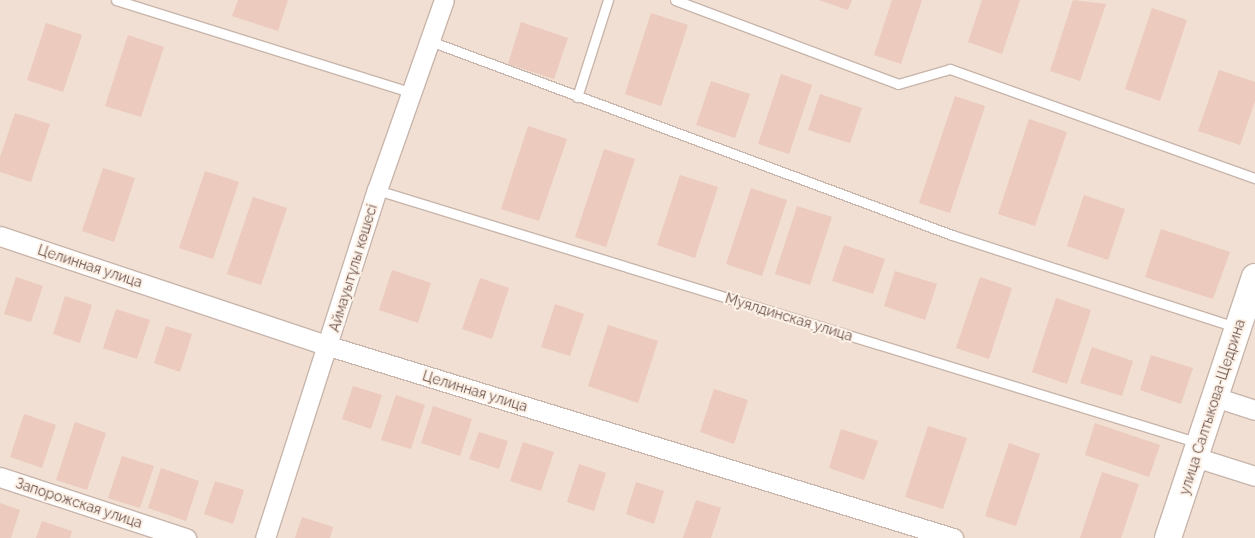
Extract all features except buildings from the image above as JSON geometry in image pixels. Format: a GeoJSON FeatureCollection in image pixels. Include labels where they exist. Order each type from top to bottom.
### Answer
{"type":"FeatureCollection","features":[{"type":"Feature","properties":{"kind":"street","name":"Аймауытұлы көшесі"},"geometry":{"type":"LineString","coordinates":[[265,538],[329,346],[377,190],[444,0]]}},
{"type":"Feature","properties":{"kind":"street","name":"Целинная улица"},"geometry":{"type":"LineString","coordinates":[[0,236],[329,346],[953,538]]}},
{"type":"Feature","properties":{"kind":"street","name":"улица Салтыкова-Щедрина"},"geometry":{"type":"LineString","coordinates":[[1168,538],[1255,277]]}},
{"type":"Feature","properties":{"kind":"street"},"geometry":{"type":"LineString","coordinates":[[1215,397],[1255,410]]}},
{"type":"Feature","properties":{"kind":"street"},"geometry":{"type":"LineString","coordinates":[[1197,450],[1255,476]]}},
{"type":"Feature","properties":{"kind":"street","name":"Запорожская улица"},"geometry":{"type":"LineString","coordinates":[[0,477],[186,538]]}},
{"type":"Feature","properties":{"kind":"lane"},"geometry":{"type":"LineString","coordinates":[[116,0],[412,93]]}},
{"type":"Feature","properties":{"kind":"lane"},"geometry":{"type":"LineString","coordinates":[[577,97],[608,0]]}},
{"type":"Feature","properties":{"kind":"lane"},"geometry":{"type":"LineString","coordinates":[[675,0],[898,84],[950,69],[1255,178]]}},
{"type":"Feature","properties":{"kind":"lane"},"geometry":{"type":"LineString","coordinates":[[430,41],[952,235],[1238,328]]}},
{"type":"Feature","properties":{"kind":"lane","name":"Муялдинская улица"},"geometry":{"type":"LineString","coordinates":[[377,190],[1197,450]]}},
{"type":"Feature","properties":{"kind":"shaded area"},"geometry":{"type":"Polygon","coordinates":[[[0,0],[1255,0],[1255,538],[0,538],[0,0]]]}}]}
